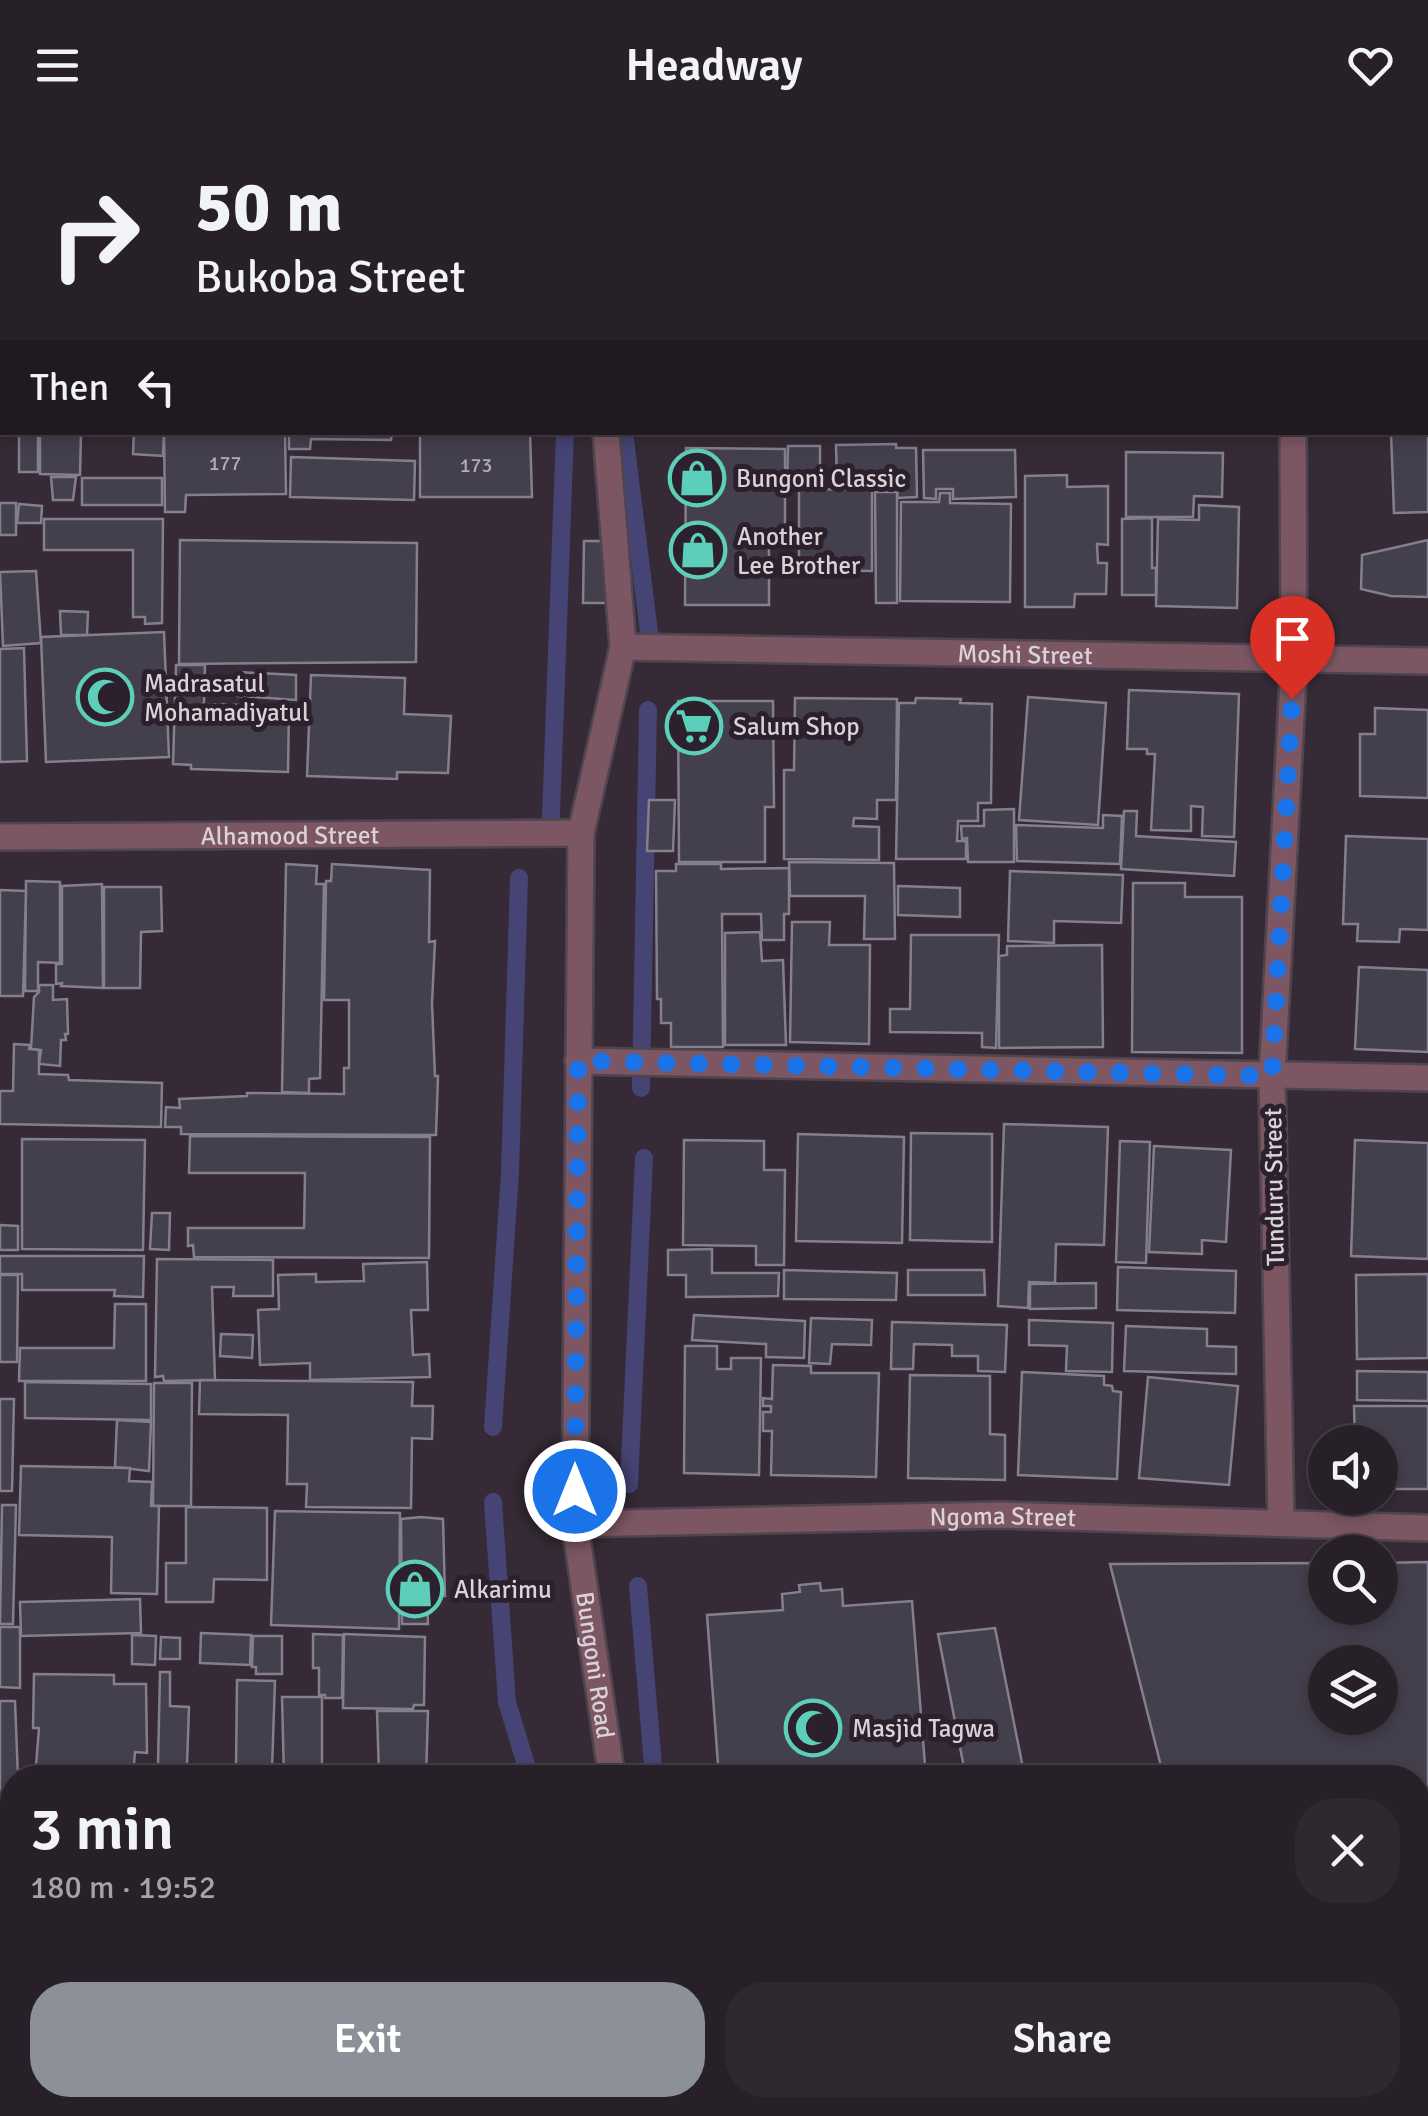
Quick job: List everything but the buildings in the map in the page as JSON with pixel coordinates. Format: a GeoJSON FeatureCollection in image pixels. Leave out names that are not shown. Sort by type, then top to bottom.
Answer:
{"type":"FeatureCollection","features":[{"type":"Feature","properties":{"kind":"street","name":"Bungoni Road"},"geometry":{"type":"LineString","coordinates":[[606,435],[623,646],[582,833],[574,1524],[610,1765]]}},
{"type":"Feature","properties":{"kind":"street","name":"Tunduru Street"},"geometry":{"type":"LineString","coordinates":[[1281,1522],[1272,1076],[1294,660],[1293,435]]}},
{"type":"Feature","properties":{"kind":"street","name":"Moshi Street"},"geometry":{"type":"LineString","coordinates":[[623,646],[1428,661]]}},
{"type":"Feature","properties":{"kind":"street","name":"Alhamood Street"},"geometry":{"type":"LineString","coordinates":[[0,838],[582,833]]}},
{"type":"Feature","properties":{"kind":"street"},"geometry":{"type":"LineString","coordinates":[[578,1061],[1428,1078]]}},
{"type":"Feature","properties":{"kind":"street","name":"Ngoma Street"},"geometry":{"type":"LineString","coordinates":[[574,1524],[1002,1514],[1428,1528]]}},
{"type":"Feature","properties":{"kind":"waterway"},"geometry":{"type":"LineString","coordinates":[[551,816],[565,435]]}},
{"type":"Feature","properties":{"kind":"waterway"},"geometry":{"type":"LineString","coordinates":[[624,435],[650,640]]}},
{"type":"Feature","properties":{"kind":"waterway"},"geometry":{"type":"LineString","coordinates":[[641,1088],[648,710]]}},
{"type":"Feature","properties":{"kind":"waterway"},"geometry":{"type":"LineString","coordinates":[[493,1427],[510,1173],[519,878]]}},
{"type":"Feature","properties":{"kind":"waterway"},"geometry":{"type":"LineString","coordinates":[[629,1484],[644,1158]]}},
{"type":"Feature","properties":{"kind":"waterway"},"geometry":{"type":"LineString","coordinates":[[493,1502],[507,1702],[526,1765]]}},
{"type":"Feature","properties":{"kind":"waterway"},"geometry":{"type":"LineString","coordinates":[[638,1586],[653,1765]]}},
{"type":"Feature","properties":{"kind":"place","name":"Bungoni Classic"},"geometry":{"type":"Point","coordinates":[697,478]}},
{"type":"Feature","properties":{"kind":"place","name":"Another Lee Brother"},"geometry":{"type":"Point","coordinates":[698,550]}},
{"type":"Feature","properties":{"kind":"place","name":"Madrasatul Mohamadiyatul"},"geometry":{"type":"Point","coordinates":[105,697]}},
{"type":"Feature","properties":{"kind":"place","name":"Salum Shop"},"geometry":{"type":"Point","coordinates":[694,726]}},
{"type":"Feature","properties":{"kind":"place","name":"Alkarimu"},"geometry":{"type":"Point","coordinates":[415,1589]}},
{"type":"Feature","properties":{"kind":"place","name":"Masjid Tagwa"},"geometry":{"type":"Point","coordinates":[813,1728]}},
{"type":"Feature","properties":{"kind":"route"},"geometry":{"type":"LineString","coordinates":[[575,1491],[578,1061],[1272,1076],[1292,698]]}}]}
